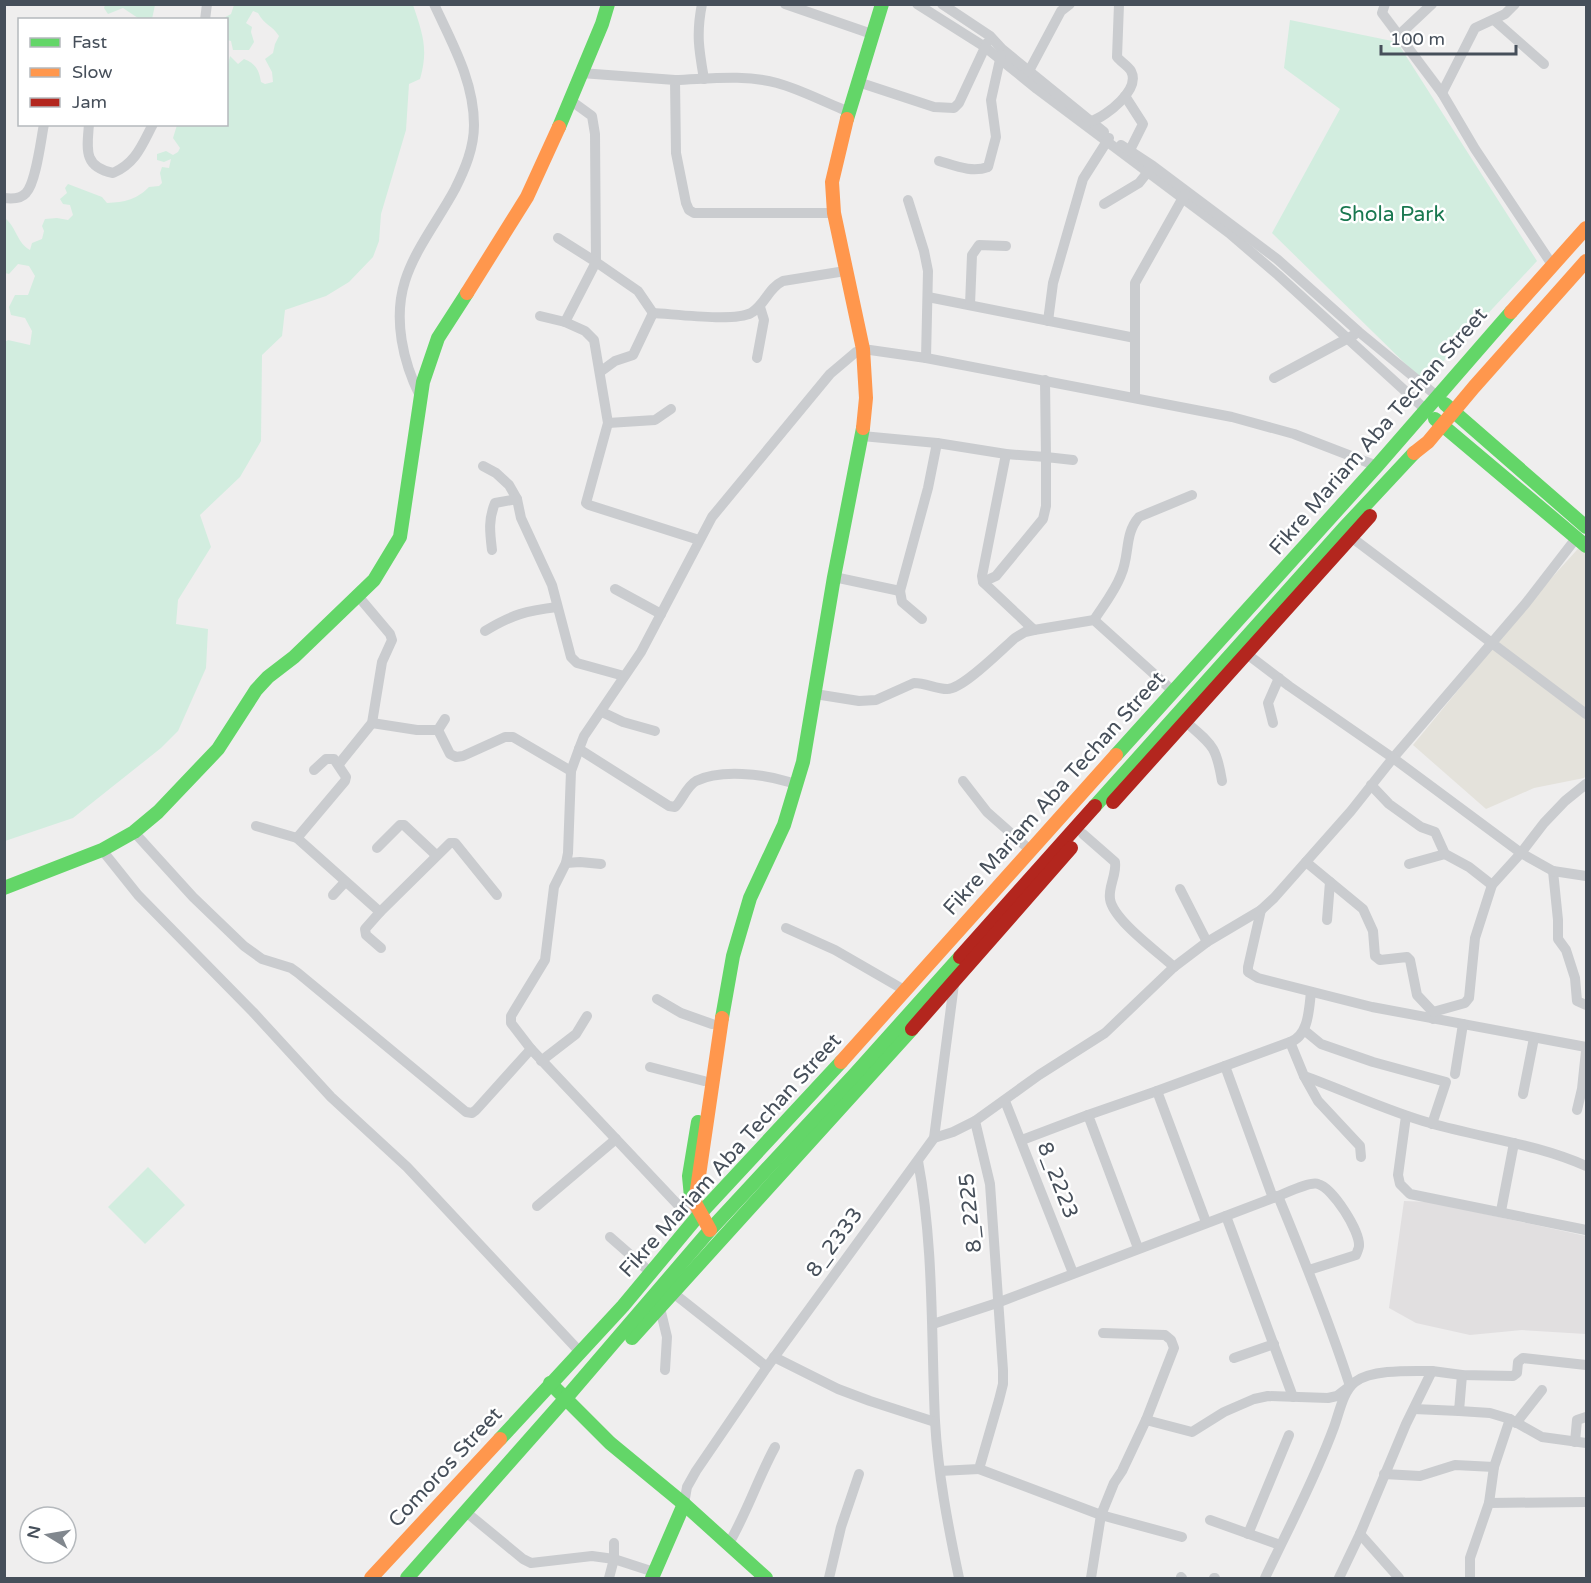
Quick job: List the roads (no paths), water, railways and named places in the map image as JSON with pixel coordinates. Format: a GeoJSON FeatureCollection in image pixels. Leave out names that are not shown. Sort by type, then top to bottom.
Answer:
{"type":"FeatureCollection","features":[{"type":"Feature","properties":{"kind":"main road"},"geometry":{"type":"LineString","coordinates":[[4,888],[102,850],[134,832],[158,812],[218,748],[256,690],[268,677],[294,657],[374,580],[400,537],[420,396],[438,338],[527,197],[552,146],[608,4]]}},
{"type":"Feature","properties":{"kind":"main road"},"geometry":{"type":"LineString","coordinates":[[693,1190],[740,895],[774,824],[789,782],[821,626],[852,456],[860,351],[839,272],[825,181],[842,108],[874,4]]}},
{"type":"Feature","properties":{"kind":"main road"},"geometry":{"type":"LineString","coordinates":[[710,1230],[698,1213],[689,1176],[712,1024],[736,924],[784,825],[803,762],[815,694],[821,626],[834,577],[862,436],[866,398],[860,351],[830,214],[834,168],[882,4]]}},
{"type":"Feature","properties":{"kind":"main road","name":"Fikre Mariam Aba Techan Street"},"geometry":{"type":"LineString","coordinates":[[550,1383],[650,1272],[698,1213],[906,991],[1030,850],[1228,633],[1587,228]]}},
{"type":"Feature","properties":{"kind":"main road","name":"Fikre Mariam Aba Techan Street"},"geometry":{"type":"LineString","coordinates":[[566,1398],[710,1230],[1243,648],[1409,457],[1428,442],[1587,261]]}},
{"type":"Feature","properties":{"kind":"main road"},"geometry":{"type":"LineString","coordinates":[[1485,375],[1503,368],[1587,276]]}},
{"type":"Feature","properties":{"kind":"main road"},"geometry":{"type":"LineString","coordinates":[[1437,396],[1584,532]]}},
{"type":"Feature","properties":{"kind":"main road"},"geometry":{"type":"LineString","coordinates":[[1426,410],[1442,425],[1584,532]]}},
{"type":"Feature","properties":{"kind":"main road"},"geometry":{"type":"LineString","coordinates":[[582,1377],[603,1367],[660,1308],[1083,834],[1186,722],[1243,648],[1352,537],[1416,464],[1428,442]]}},
{"type":"Feature","properties":{"kind":"main road"},"geometry":{"type":"LineString","coordinates":[[1228,633],[1243,648]]}},
{"type":"Feature","properties":{"kind":"main road"},"geometry":{"type":"LineString","coordinates":[[550,1383],[610,1443],[684,1504],[766,1578]]}},
{"type":"Feature","properties":{"kind":"main road","name":"Comoros Street"},"geometry":{"type":"LineString","coordinates":[[371,1578],[550,1383]]}},
{"type":"Feature","properties":{"kind":"main road","name":"Comoros Street"},"geometry":{"type":"LineString","coordinates":[[407,1578],[566,1398]]}},
{"type":"Feature","properties":{"kind":"main road"},"geometry":{"type":"LineString","coordinates":[[653,1575],[684,1504]]}},
{"type":"Feature","properties":{"kind":"street"},"geometry":{"type":"LineString","coordinates":[[420,396],[410,375],[401,331],[400,303],[405,280],[413,261],[468,164],[474,126],[472,102],[463,66],[434,4]]}},
{"type":"Feature","properties":{"kind":"street"},"geometry":{"type":"LineString","coordinates":[[702,4],[697,28],[704,79]]}},
{"type":"Feature","properties":{"kind":"street"},"geometry":{"type":"LineString","coordinates":[[785,4],[866,32]]}},
{"type":"Feature","properties":{"kind":"street"},"geometry":{"type":"LineString","coordinates":[[917,4],[985,47],[1029,71],[1092,121],[1107,139],[1130,150],[1150,169]]}},
{"type":"Feature","properties":{"kind":"street"},"geometry":{"type":"LineString","coordinates":[[942,4],[990,36],[1001,54],[1107,139],[1184,195],[1348,338],[1426,410]]}},
{"type":"Feature","properties":{"kind":"street"},"geometry":{"type":"LineString","coordinates":[[1029,71],[1061,11],[1070,4]]}},
{"type":"Feature","properties":{"kind":"street"},"geometry":{"type":"LineString","coordinates":[[1092,121],[1102,117],[1125,96],[1131,86],[1130,69],[1117,57],[1119,4]]}},
{"type":"Feature","properties":{"kind":"street"},"geometry":{"type":"LineString","coordinates":[[1385,4],[1383,13],[1442,93],[1475,149],[1553,266]]}},
{"type":"Feature","properties":{"kind":"street"},"geometry":{"type":"LineString","coordinates":[[1399,35],[1432,4]]}},
{"type":"Feature","properties":{"kind":"street"},"geometry":{"type":"LineString","coordinates":[[1442,93],[1475,28],[1505,14],[1515,4]]}},
{"type":"Feature","properties":{"kind":"street"},"geometry":{"type":"LineString","coordinates":[[1494,20],[1544,64]]}},
{"type":"Feature","properties":{"kind":"street"},"geometry":{"type":"LineString","coordinates":[[858,82],[934,107],[954,108],[959,103],[990,36]]}},
{"type":"Feature","properties":{"kind":"street"},"geometry":{"type":"LineString","coordinates":[[939,161],[964,169],[980,170],[988,167],[996,137],[991,100],[1001,54]]}},
{"type":"Feature","properties":{"kind":"street"},"geometry":{"type":"LineString","coordinates":[[581,73],[675,80],[740,78],[777,83],[842,108]]}},
{"type":"Feature","properties":{"kind":"street"},"geometry":{"type":"LineString","coordinates":[[675,80],[676,153],[689,210],[694,213],[830,214]]}},
{"type":"Feature","properties":{"kind":"street"},"geometry":{"type":"LineString","coordinates":[[1125,96],[1143,124],[1130,150]]}},
{"type":"Feature","properties":{"kind":"street"},"geometry":{"type":"LineString","coordinates":[[565,322],[596,262],[595,134],[592,116],[570,100]]}},
{"type":"Feature","properties":{"kind":"street"},"geometry":{"type":"LineString","coordinates":[[4,198],[14,199],[26,193],[33,177],[44,126]]}},
{"type":"Feature","properties":{"kind":"street"},"geometry":{"type":"LineString","coordinates":[[89,126],[87,148],[89,158],[96,166],[113,172],[125,168],[137,156],[152,126]]}},
{"type":"Feature","properties":{"kind":"street"},"geometry":{"type":"LineString","coordinates":[[1048,321],[1053,283],[1083,179],[1107,139]]}},
{"type":"Feature","properties":{"kind":"street"},"geometry":{"type":"LineString","coordinates":[[1104,204],[1139,183],[1150,169]]}},
{"type":"Feature","properties":{"kind":"street"},"geometry":{"type":"LineString","coordinates":[[1184,195],[1277,259],[1359,332],[1437,396]]}},
{"type":"Feature","properties":{"kind":"street"},"geometry":{"type":"LineString","coordinates":[[1135,397],[1135,283],[1184,195]]}},
{"type":"Feature","properties":{"kind":"street"},"geometry":{"type":"LineString","coordinates":[[908,200],[928,271],[926,358]]}},
{"type":"Feature","properties":{"kind":"street"},"geometry":{"type":"LineString","coordinates":[[558,238],[638,291],[653,313]]}},
{"type":"Feature","properties":{"kind":"street"},"geometry":{"type":"LineString","coordinates":[[970,305],[972,255],[975,248],[979,245],[1006,246]]}},
{"type":"Feature","properties":{"kind":"street"},"geometry":{"type":"LineString","coordinates":[[653,313],[740,316],[760,307],[775,285],[783,281],[839,272]]}},
{"type":"Feature","properties":{"kind":"street"},"geometry":{"type":"LineString","coordinates":[[928,297],[1135,338]]}},
{"type":"Feature","properties":{"kind":"street"},"geometry":{"type":"LineString","coordinates":[[757,358],[764,320],[760,307]]}},
{"type":"Feature","properties":{"kind":"street"},"geometry":{"type":"LineString","coordinates":[[600,372],[615,361],[633,355],[653,313]]}},
{"type":"Feature","properties":{"kind":"street"},"geometry":{"type":"LineString","coordinates":[[540,316],[565,322],[590,334],[594,340],[608,423],[586,502],[589,505],[699,540]]}},
{"type":"Feature","properties":{"kind":"street"},"geometry":{"type":"LineString","coordinates":[[1274,378],[1359,332]]}},
{"type":"Feature","properties":{"kind":"street"},"geometry":{"type":"LineString","coordinates":[[698,1213],[680,1207],[531,1049],[511,1023],[511,1016],[545,960],[554,887],[566,863],[569,844],[571,771],[584,736],[641,652],[712,517],[830,374],[860,351],[926,358],[1232,417],[1294,434],[1377,466]]}},
{"type":"Feature","properties":{"kind":"street"},"geometry":{"type":"LineString","coordinates":[[983,582],[996,576],[1043,519],[1046,506],[1045,380]]}},
{"type":"Feature","properties":{"kind":"street"},"geometry":{"type":"LineString","coordinates":[[608,423],[655,420],[671,409]]}},
{"type":"Feature","properties":{"kind":"street"},"geometry":{"type":"LineString","coordinates":[[862,436],[1073,460]]}},
{"type":"Feature","properties":{"kind":"street"},"geometry":{"type":"LineString","coordinates":[[922,619],[902,602],[900,591],[928,488],[937,443]]}},
{"type":"Feature","properties":{"kind":"street"},"geometry":{"type":"LineString","coordinates":[[1006,454],[982,576],[983,582],[1034,630]]}},
{"type":"Feature","properties":{"kind":"street"},"geometry":{"type":"LineString","coordinates":[[483,466],[496,473],[509,485],[517,499],[521,518],[552,585],[571,657],[577,663],[624,676]]}},
{"type":"Feature","properties":{"kind":"street"},"geometry":{"type":"LineString","coordinates":[[815,694],[859,701],[876,700],[914,683],[946,689],[959,687],[1025,632],[1094,620],[1122,574],[1129,531],[1133,524],[1139,517],[1192,495]]}},
{"type":"Feature","properties":{"kind":"street"},"geometry":{"type":"LineString","coordinates":[[492,550],[489,529],[490,515],[495,503],[517,499]]}},
{"type":"Feature","properties":{"kind":"street"},"geometry":{"type":"LineString","coordinates":[[934,1138],[975,1121],[1039,1075],[1105,1033],[1174,967],[1207,942],[1261,910],[1274,898],[1351,812],[1393,758],[1584,532]]}},
{"type":"Feature","properties":{"kind":"street"},"geometry":{"type":"LineString","coordinates":[[1352,537],[1587,714]]}},
{"type":"Feature","properties":{"kind":"street"},"geometry":{"type":"LineString","coordinates":[[834,577],[900,591]]}},
{"type":"Feature","properties":{"kind":"street"},"geometry":{"type":"LineString","coordinates":[[615,589],[661,614]]}},
{"type":"Feature","properties":{"kind":"street"},"geometry":{"type":"LineString","coordinates":[[339,764],[372,723],[382,662],[392,637],[358,596]]}},
{"type":"Feature","properties":{"kind":"street"},"geometry":{"type":"LineString","coordinates":[[485,631],[521,612],[557,607]]}},
{"type":"Feature","properties":{"kind":"street"},"geometry":{"type":"LineString","coordinates":[[1094,620],[1174,692]]}},
{"type":"Feature","properties":{"kind":"street"},"geometry":{"type":"LineString","coordinates":[[1243,648],[1279,678],[1393,758],[1521,853],[1553,871],[1587,876]]}},
{"type":"Feature","properties":{"kind":"street"},"geometry":{"type":"LineString","coordinates":[[1273,723],[1268,703],[1279,678]]}},
{"type":"Feature","properties":{"kind":"street"},"geometry":{"type":"LineString","coordinates":[[602,712],[623,722],[655,731]]}},
{"type":"Feature","properties":{"kind":"street"},"geometry":{"type":"LineString","coordinates":[[438,730],[445,719]]}},
{"type":"Feature","properties":{"kind":"street"},"geometry":{"type":"LineString","coordinates":[[1186,722],[1214,747],[1219,760],[1222,781]]}},
{"type":"Feature","properties":{"kind":"street"},"geometry":{"type":"LineString","coordinates":[[372,723],[417,730],[438,730]]}},
{"type":"Feature","properties":{"kind":"street"},"geometry":{"type":"LineString","coordinates":[[438,730],[450,754],[456,757],[505,737],[513,737],[571,771]]}},
{"type":"Feature","properties":{"kind":"street"},"geometry":{"type":"LineString","coordinates":[[579,749],[669,806],[675,807],[696,781],[713,776],[771,776],[789,782]]}},
{"type":"Feature","properties":{"kind":"street"},"geometry":{"type":"LineString","coordinates":[[297,838],[343,785],[346,777],[339,764],[330,758],[314,770]]}},
{"type":"Feature","properties":{"kind":"street"},"geometry":{"type":"LineString","coordinates":[[963,782],[987,812],[1030,850]]}},
{"type":"Feature","properties":{"kind":"street"},"geometry":{"type":"LineString","coordinates":[[1433,1016],[1465,1003],[1469,998],[1475,938],[1492,885],[1564,801],[1587,784]]}},
{"type":"Feature","properties":{"kind":"street"},"geometry":{"type":"LineString","coordinates":[[1371,785],[1389,804],[1421,827],[1435,832],[1445,854],[1469,867],[1492,885]]}},
{"type":"Feature","properties":{"kind":"street"},"geometry":{"type":"LineString","coordinates":[[377,848],[400,825],[404,825],[436,855]]}},
{"type":"Feature","properties":{"kind":"street"},"geometry":{"type":"LineString","coordinates":[[256,826],[297,838],[380,912]]}},
{"type":"Feature","properties":{"kind":"street"},"geometry":{"type":"LineString","coordinates":[[134,832],[193,897],[244,946],[262,959],[291,968],[298,973],[466,1112],[472,1113],[476,1110],[531,1049]]}},
{"type":"Feature","properties":{"kind":"street"},"geometry":{"type":"LineString","coordinates":[[1083,834],[1115,862],[1110,894],[1112,905],[1132,931],[1174,967]]}},
{"type":"Feature","properties":{"kind":"street"},"geometry":{"type":"LineString","coordinates":[[381,948],[364,933],[380,912],[450,843],[455,843],[497,895]]}},
{"type":"Feature","properties":{"kind":"street"},"geometry":{"type":"LineString","coordinates":[[102,850],[138,895],[253,1012],[331,1096],[407,1167],[580,1352]]}},
{"type":"Feature","properties":{"kind":"street"},"geometry":{"type":"LineString","coordinates":[[1409,864],[1445,854]]}},
{"type":"Feature","properties":{"kind":"street"},"geometry":{"type":"LineString","coordinates":[[1306,862],[1364,909],[1373,931],[1375,956],[1380,960],[1407,957],[1410,960],[1417,995],[1433,1016]]}},
{"type":"Feature","properties":{"kind":"street"},"geometry":{"type":"LineString","coordinates":[[566,863],[601,864]]}},
{"type":"Feature","properties":{"kind":"street"},"geometry":{"type":"LineString","coordinates":[[1553,871],[1558,939],[1566,950],[1575,978],[1577,1001],[1587,1005]]}},
{"type":"Feature","properties":{"kind":"street"},"geometry":{"type":"LineString","coordinates":[[333,895],[345,882]]}},
{"type":"Feature","properties":{"kind":"street"},"geometry":{"type":"LineString","coordinates":[[1327,920],[1330,882]]}},
{"type":"Feature","properties":{"kind":"street"},"geometry":{"type":"LineString","coordinates":[[1180,889],[1207,942]]}},
{"type":"Feature","properties":{"kind":"street"},"geometry":{"type":"LineString","coordinates":[[1261,910],[1253,938],[1248,972],[1258,978],[1372,1007],[1433,1016],[1587,1049],[1577,1110]]}},
{"type":"Feature","properties":{"kind":"street"},"geometry":{"type":"LineString","coordinates":[[786,928],[835,950],[906,991]]}},
{"type":"Feature","properties":{"kind":"street","name":"8_2333"},"geometry":{"type":"LineString","coordinates":[[684,1504],[687,1487],[696,1471],[767,1367],[934,1138],[954,981]]}},
{"type":"Feature","properties":{"kind":"street"},"geometry":{"type":"LineString","coordinates":[[1022,1140],[1299,1038],[1304,1030],[1311,992]]}},
{"type":"Feature","properties":{"kind":"street"},"geometry":{"type":"LineString","coordinates":[[657,999],[681,1013],[712,1024]]}},
{"type":"Feature","properties":{"kind":"street"},"geometry":{"type":"LineString","coordinates":[[541,1060],[576,1034],[583,1026],[587,1016]]}},
{"type":"Feature","properties":{"kind":"street"},"geometry":{"type":"LineString","coordinates":[[1455,1074],[1463,1024]]}},
{"type":"Feature","properties":{"kind":"street"},"geometry":{"type":"LineString","coordinates":[[1304,1030],[1322,1044],[1373,1062],[1446,1082],[1432,1124]]}},
{"type":"Feature","properties":{"kind":"street"},"geometry":{"type":"LineString","coordinates":[[1523,1094],[1534,1038]]}},
{"type":"Feature","properties":{"kind":"street"},"geometry":{"type":"LineString","coordinates":[[1290,1042],[1304,1076],[1318,1101],[1360,1146],[1361,1157]]}},
{"type":"Feature","properties":{"kind":"street"},"geometry":{"type":"LineString","coordinates":[[1225,1066],[1275,1197],[1309,1270],[1340,1350],[1350,1386],[1334,1429],[1264,1578]]}},
{"type":"Feature","properties":{"kind":"street"},"geometry":{"type":"LineString","coordinates":[[650,1068],[704,1081]]}},
{"type":"Feature","properties":{"kind":"street"},"geometry":{"type":"LineString","coordinates":[[1304,1076],[1406,1116],[1514,1143],[1587,1166]]}},
{"type":"Feature","properties":{"kind":"street"},"geometry":{"type":"LineString","coordinates":[[1157,1091],[1206,1222]]}},
{"type":"Feature","properties":{"kind":"street","name":"8_2223"},"geometry":{"type":"LineString","coordinates":[[1005,1101],[1073,1273]]}},
{"type":"Feature","properties":{"kind":"street"},"geometry":{"type":"LineString","coordinates":[[1088,1116],[1138,1248]]}},
{"type":"Feature","properties":{"kind":"street"},"geometry":{"type":"LineString","coordinates":[[1406,1116],[1398,1175],[1404,1190],[1410,1194],[1587,1230]]}},
{"type":"Feature","properties":{"kind":"street","name":"8_2225"},"geometry":{"type":"LineString","coordinates":[[975,1121],[990,1184],[1003,1384],[980,1469]]}},
{"type":"Feature","properties":{"kind":"street"},"geometry":{"type":"LineString","coordinates":[[537,1206],[616,1139]]}},
{"type":"Feature","properties":{"kind":"street"},"geometry":{"type":"LineString","coordinates":[[1501,1211],[1514,1143]]}},
{"type":"Feature","properties":{"kind":"street"},"geometry":{"type":"LineString","coordinates":[[918,1161],[925,1199],[933,1324],[935,1422],[947,1521],[959,1578]]}},
{"type":"Feature","properties":{"kind":"street"},"geometry":{"type":"LineString","coordinates":[[933,1324],[997,1303],[1206,1222],[1312,1184],[1319,1184],[1336,1198],[1358,1238],[1359,1247],[1356,1255],[1309,1270]]}},
{"type":"Feature","properties":{"kind":"street"},"geometry":{"type":"LineString","coordinates":[[1226,1216],[1293,1397]]}},
{"type":"Feature","properties":{"kind":"street"},"geometry":{"type":"LineString","coordinates":[[610,1237],[650,1272]]}},
{"type":"Feature","properties":{"kind":"street"},"geometry":{"type":"LineString","coordinates":[[672,1292],[767,1367]]}},
{"type":"Feature","properties":{"kind":"street"},"geometry":{"type":"LineString","coordinates":[[660,1308],[667,1337],[665,1370]]}},
{"type":"Feature","properties":{"kind":"street"},"geometry":{"type":"LineString","coordinates":[[1091,1578],[1101,1515],[1114,1483],[1146,1420],[1174,1348],[1171,1340],[1165,1335],[1103,1333]]}},
{"type":"Feature","properties":{"kind":"street"},"geometry":{"type":"LineString","coordinates":[[1234,1358],[1253,1349],[1274,1344]]}},
{"type":"Feature","properties":{"kind":"street"},"geometry":{"type":"LineString","coordinates":[[774,1357],[859,1397],[935,1422]]}},
{"type":"Feature","properties":{"kind":"street"},"geometry":{"type":"LineString","coordinates":[[1146,1420],[1192,1432],[1240,1404],[1268,1396],[1328,1398],[1337,1396],[1357,1380],[1395,1371],[1513,1376],[1517,1373],[1518,1362],[1523,1358],[1587,1365]]}},
{"type":"Feature","properties":{"kind":"street"},"geometry":{"type":"LineString","coordinates":[[1339,1578],[1432,1371]]}},
{"type":"Feature","properties":{"kind":"street"},"geometry":{"type":"LineString","coordinates":[[1459,1411],[1462,1375]]}},
{"type":"Feature","properties":{"kind":"street"},"geometry":{"type":"LineString","coordinates":[[1470,1578],[1470,1558],[1489,1503],[1494,1467],[1513,1421],[1542,1390]]}},
{"type":"Feature","properties":{"kind":"street"},"geometry":{"type":"LineString","coordinates":[[1414,1409],[1480,1411],[1513,1421],[1542,1437],[1587,1443]]}},
{"type":"Feature","properties":{"kind":"street"},"geometry":{"type":"LineString","coordinates":[[1575,1442],[1577,1420],[1587,1417]]}},
{"type":"Feature","properties":{"kind":"street"},"geometry":{"type":"LineString","coordinates":[[1248,1534],[1289,1435]]}},
{"type":"Feature","properties":{"kind":"street"},"geometry":{"type":"LineString","coordinates":[[728,1545],[775,1447]]}},
{"type":"Feature","properties":{"kind":"street"},"geometry":{"type":"LineString","coordinates":[[1384,1474],[1420,1476],[1455,1465],[1494,1467]]}},
{"type":"Feature","properties":{"kind":"street"},"geometry":{"type":"LineString","coordinates":[[940,1471],[980,1469],[1101,1515],[1182,1537]]}},
{"type":"Feature","properties":{"kind":"street"},"geometry":{"type":"LineString","coordinates":[[829,1578],[841,1527],[859,1474]]}},
{"type":"Feature","properties":{"kind":"street"},"geometry":{"type":"LineString","coordinates":[[1489,1503],[1587,1502]]}},
{"type":"Feature","properties":{"kind":"street"},"geometry":{"type":"LineString","coordinates":[[466,1512],[531,1563],[592,1556],[614,1559],[653,1575]]}},
{"type":"Feature","properties":{"kind":"street"},"geometry":{"type":"LineString","coordinates":[[1210,1520],[1280,1545]]}},
{"type":"Feature","properties":{"kind":"street"},"geometry":{"type":"LineString","coordinates":[[1360,1534],[1399,1578]]}},
{"type":"Feature","properties":{"kind":"street"},"geometry":{"type":"LineString","coordinates":[[609,1578],[614,1559],[614,1543]]}},
{"type":"Feature","properties":{"kind":"park label","name":"Shola Park"},"geometry":{"type":"Point","coordinates":[1392,214]}}]}
